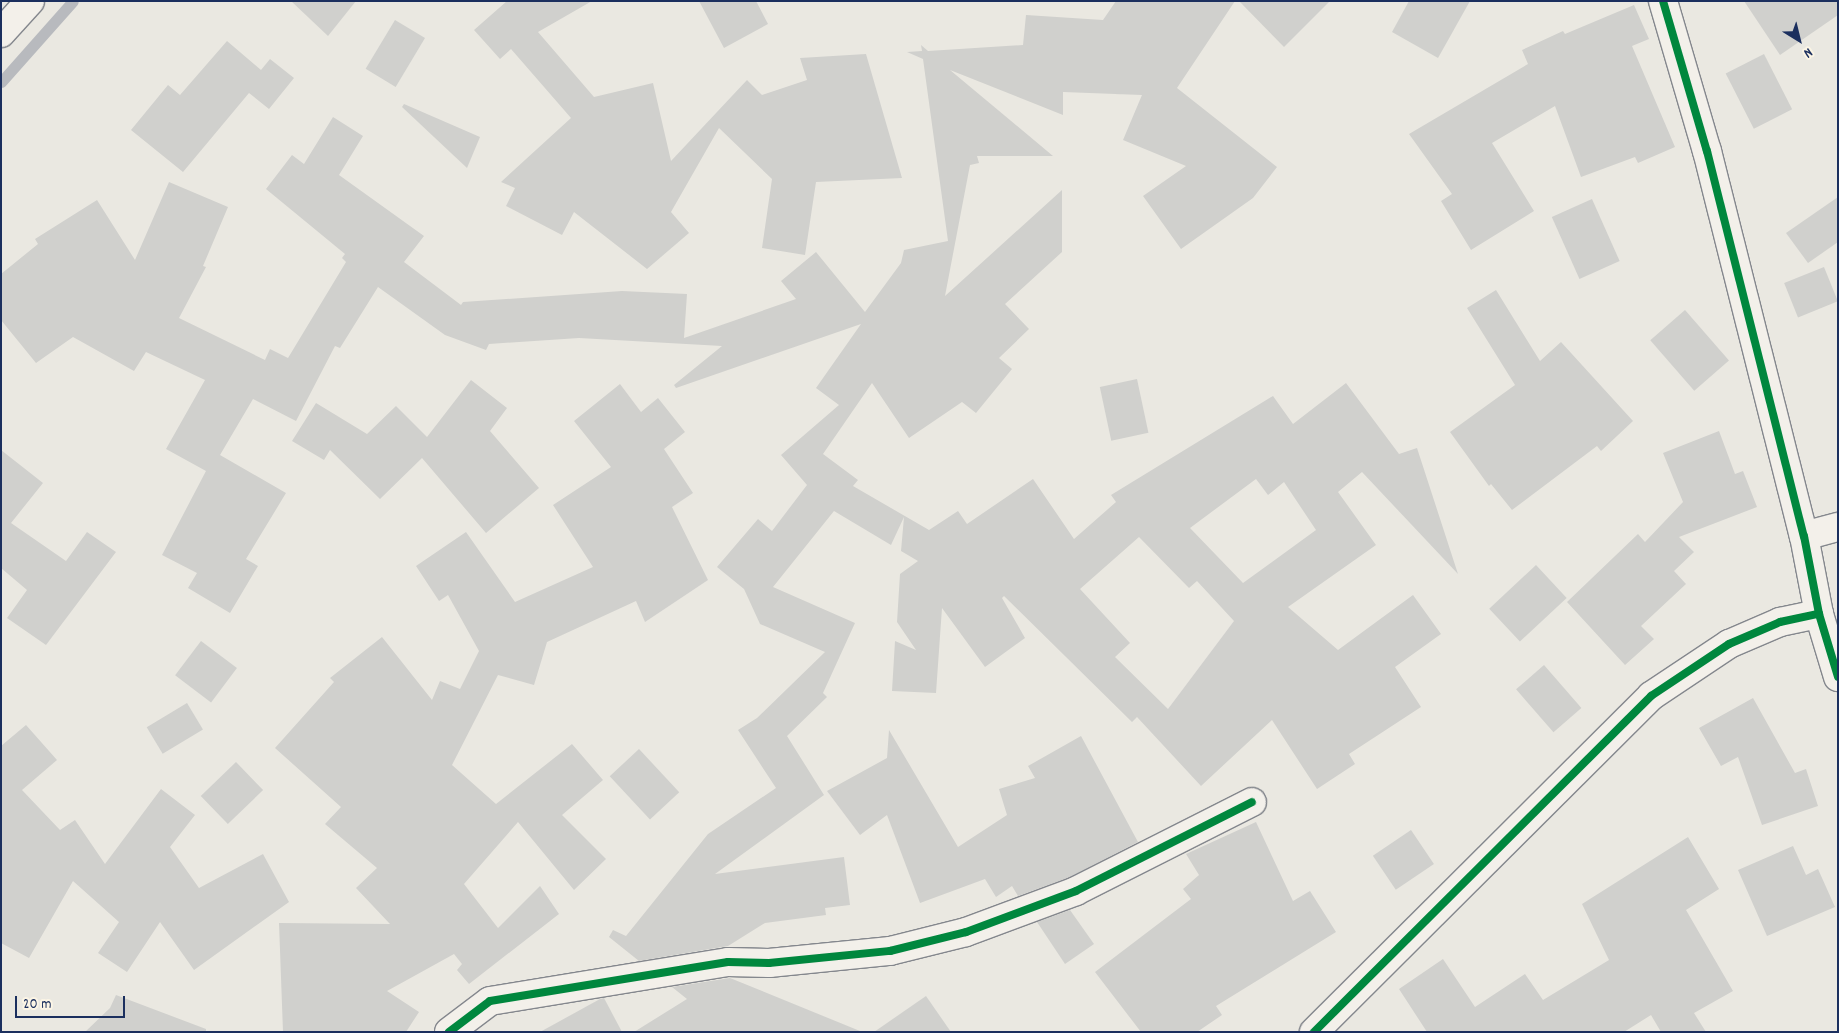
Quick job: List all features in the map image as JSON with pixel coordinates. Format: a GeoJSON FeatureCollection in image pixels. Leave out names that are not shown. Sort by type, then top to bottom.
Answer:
{"type":"FeatureCollection","features":[{"type":"Feature","properties":{"kind":"street"},"geometry":{"type":"LineString","coordinates":[[1,33],[30,1]]}},
{"type":"Feature","properties":{"kind":"street"},"geometry":{"type":"LineString","coordinates":[[1663,1],[1707,152],[1804,536],[1819,614],[1838,677]]}},
{"type":"Feature","properties":{"kind":"street"},"geometry":{"type":"LineString","coordinates":[[1804,536],[1838,527]]}},
{"type":"Feature","properties":{"kind":"street"},"geometry":{"type":"LineString","coordinates":[[1314,1032],[1651,696],[1729,644],[1780,622],[1819,614]]}},
{"type":"Feature","properties":{"kind":"street"},"geometry":{"type":"LineString","coordinates":[[449,1032],[490,1001],[718,963],[768,963],[890,951],[966,932],[1076,891],[1252,802]]}},
{"type":"Feature","properties":{"kind":"building"},"geometry":{"type":"Polygon","coordinates":[[[291,1],[356,1],[328,36],[291,1]]]}},
{"type":"Feature","properties":{"kind":"building"},"geometry":{"type":"Polygon","coordinates":[[[507,1],[592,1],[538,32],[594,97],[653,83],[671,161],[747,80],[762,95],[807,80],[800,58],[866,54],[902,178],[816,182],[805,255],[762,248],[772,179],[719,128],[671,212],[689,233],[647,269],[574,212],[562,235],[506,206],[515,188],[501,182],[571,118],[511,49],[500,59],[474,30],[507,1]]]}},
{"type":"Feature","properties":{"kind":"building"},"geometry":{"type":"Polygon","coordinates":[[[699,1],[756,1],[768,24],[724,48],[699,1]]]}},
{"type":"Feature","properties":{"kind":"building"},"geometry":{"type":"Polygon","coordinates":[[[1116,1],[1235,1],[1177,88],[1277,167],[1253,198],[1181,249],[1143,196],[1186,166],[1123,140],[1142,95],[1063,92],[1063,115],[950,70],[1053,156],[977,156],[979,163],[970,165],[945,296],[1062,190],[1062,252],[1005,304],[1029,329],[999,358],[1012,369],[976,413],[962,402],[909,438],[872,383],[823,454],[858,480],[853,486],[929,530],[958,511],[967,524],[1033,479],[1074,539],[1116,502],[1111,495],[1273,396],[1293,424],[1346,383],[1399,454],[1417,448],[1458,574],[1362,472],[1338,492],[1376,545],[1288,607],[1338,650],[1413,595],[1441,634],[1395,667],[1421,707],[1349,754],[1355,764],[1317,789],[1272,720],[1201,786],[1137,717],[1132,722],[1004,596],[1002,598],[1025,638],[985,667],[942,608],[936,693],[892,691],[895,641],[916,650],[897,622],[900,574],[918,561],[901,551],[904,517],[891,545],[834,511],[773,587],[855,623],[823,693],[827,697],[787,736],[824,795],[715,874],[844,857],[850,905],[825,908],[826,915],[765,923],[728,946],[639,961],[609,937],[613,930],[626,936],[708,834],[776,788],[738,730],[757,718],[825,652],[760,624],[744,589],[717,567],[758,519],[772,531],[807,485],[781,455],[839,405],[816,388],[861,324],[676,388],[674,385],[722,346],[579,338],[489,344],[486,350],[445,335],[378,287],[340,348],[335,346],[296,421],[253,399],[220,455],[286,493],[246,559],[258,566],[230,613],[188,588],[197,573],[162,555],[206,471],[166,449],[205,380],[146,352],[134,371],[73,337],[36,363],[1,320],[1,274],[38,244],[35,239],[97,200],[135,260],[169,182],[228,207],[203,266],[206,267],[179,318],[265,360],[270,349],[288,358],[346,262],[342,258],[345,254],[266,189],[292,155],[304,164],[333,117],[363,136],[339,175],[424,236],[404,262],[461,305],[463,302],[622,291],[687,294],[684,338],[796,299],[781,281],[816,252],[865,312],[901,263],[904,250],[948,241],[923,59],[907,52],[922,51],[921,45],[928,51],[1023,45],[1026,15],[1103,20],[1116,1]],[[1256,479],[1190,528],[1243,583],[1316,530],[1284,482],[1268,495],[1256,479]],[[1139,537],[1080,589],[1130,643],[1115,657],[1168,709],[1234,621],[1197,581],[1189,588],[1139,537]]]}},
{"type":"Feature","properties":{"kind":"building"},"geometry":{"type":"Polygon","coordinates":[[[1239,1],[1330,1],[1284,47],[1239,1]]]}},
{"type":"Feature","properties":{"kind":"building"},"geometry":{"type":"Polygon","coordinates":[[[1409,1],[1470,1],[1438,58],[1392,32],[1409,1]]]}},
{"type":"Feature","properties":{"kind":"building"},"geometry":{"type":"Polygon","coordinates":[[[1744,1],[1838,1],[1838,15],[1780,55],[1744,1]]]}},
{"type":"Feature","properties":{"kind":"building"},"geometry":{"type":"Polygon","coordinates":[[[1634,5],[1649,39],[1632,46],[1675,147],[1638,163],[1635,157],[1581,177],[1555,106],[1492,143],[1534,211],[1471,250],[1441,201],[1452,194],[1409,134],[1528,64],[1522,50],[1563,31],[1565,34],[1634,5]]]}},
{"type":"Feature","properties":{"kind":"building"},"geometry":{"type":"Polygon","coordinates":[[[395,20],[425,38],[396,87],[366,69],[395,20]]]}},
{"type":"Feature","properties":{"kind":"building"},"geometry":{"type":"Polygon","coordinates":[[[227,41],[261,70],[270,59],[294,78],[269,109],[249,93],[183,172],[131,130],[168,85],[180,95],[227,41]]]}},
{"type":"Feature","properties":{"kind":"building"},"geometry":{"type":"Polygon","coordinates":[[[1764,54],[1792,109],[1754,129],[1726,74],[1764,54]]]}},
{"type":"Feature","properties":{"kind":"building"},"geometry":{"type":"Polygon","coordinates":[[[404,104],[480,137],[467,168],[402,107],[404,104]]]}},
{"type":"Feature","properties":{"kind":"building"},"geometry":{"type":"Polygon","coordinates":[[[1838,197],[1838,242],[1808,263],[1786,233],[1838,197]]]}},
{"type":"Feature","properties":{"kind":"building"},"geometry":{"type":"Polygon","coordinates":[[[1592,199],[1620,261],[1579,279],[1552,217],[1592,199]]]}},
{"type":"Feature","properties":{"kind":"building"},"geometry":{"type":"Polygon","coordinates":[[[1824,267],[1838,301],[1798,317],[1784,283],[1824,267]]]}},
{"type":"Feature","properties":{"kind":"building"},"geometry":{"type":"Polygon","coordinates":[[[1496,290],[1540,361],[1561,342],[1633,421],[1601,451],[1597,446],[1512,510],[1491,484],[1489,486],[1450,432],[1515,385],[1467,308],[1496,290]]]}},
{"type":"Feature","properties":{"kind":"building"},"geometry":{"type":"Polygon","coordinates":[[[1685,310],[1729,361],[1694,391],[1650,340],[1685,310]]]}},
{"type":"Feature","properties":{"kind":"building"},"geometry":{"type":"Polygon","coordinates":[[[1137,379],[1148,433],[1111,441],[1100,387],[1137,379]]]}},
{"type":"Feature","properties":{"kind":"building"},"geometry":{"type":"Polygon","coordinates":[[[471,380],[507,408],[490,431],[539,488],[486,533],[422,458],[380,499],[330,450],[324,460],[292,441],[316,403],[367,434],[396,406],[427,437],[471,380]]]}},
{"type":"Feature","properties":{"kind":"building"},"geometry":{"type":"Polygon","coordinates":[[[620,384],[641,412],[658,398],[685,432],[664,449],[693,493],[672,507],[708,580],[645,622],[636,601],[547,642],[534,685],[498,675],[452,765],[496,804],[572,744],[603,780],[562,815],[606,859],[574,890],[518,822],[464,884],[498,928],[540,886],[559,914],[469,984],[457,970],[462,964],[454,954],[387,991],[419,1012],[406,1032],[283,1032],[279,923],[390,924],[356,888],[377,868],[325,824],[341,807],[275,748],[334,682],[330,678],[382,637],[432,700],[440,681],[460,689],[479,651],[448,595],[439,601],[416,566],[466,532],[515,602],[593,567],[553,505],[611,467],[574,421],[620,384]]]}},
{"type":"Feature","properties":{"kind":"building"},"geometry":{"type":"Polygon","coordinates":[[[1719,431],[1735,474],[1743,471],[1757,507],[1679,537],[1694,552],[1674,571],[1686,584],[1641,626],[1654,639],[1625,665],[1567,602],[1638,534],[1645,542],[1683,502],[1663,453],[1719,431]]]}},
{"type":"Feature","properties":{"kind":"building"},"geometry":{"type":"Polygon","coordinates":[[[1,450],[43,483],[11,523],[66,561],[87,532],[116,552],[46,645],[7,618],[27,590],[1,568],[1,450]]]}},
{"type":"Feature","properties":{"kind":"building"},"geometry":{"type":"Polygon","coordinates":[[[1536,565],[1567,598],[1520,642],[1489,609],[1536,565]]]}},
{"type":"Feature","properties":{"kind":"building"},"geometry":{"type":"Polygon","coordinates":[[[201,641],[237,668],[211,702],[175,675],[201,641]]]}},
{"type":"Feature","properties":{"kind":"building"},"geometry":{"type":"Polygon","coordinates":[[[1544,665],[1581,708],[1553,732],[1516,689],[1544,665]]]}},
{"type":"Feature","properties":{"kind":"building"},"geometry":{"type":"Polygon","coordinates":[[[1753,698],[1795,773],[1806,769],[1818,806],[1762,825],[1738,757],[1721,766],[1699,728],[1753,698]]]}},
{"type":"Feature","properties":{"kind":"building"},"geometry":{"type":"Polygon","coordinates":[[[187,703],[203,730],[163,754],[147,727],[187,703]]]}},
{"type":"Feature","properties":{"kind":"building"},"geometry":{"type":"Polygon","coordinates":[[[26,725],[57,760],[22,790],[60,830],[75,820],[105,864],[161,789],[195,815],[170,847],[199,888],[263,854],[289,902],[194,970],[160,922],[127,972],[98,953],[119,922],[73,881],[29,958],[1,943],[1,746],[26,725]]]}},
{"type":"Feature","properties":{"kind":"building"},"geometry":{"type":"Polygon","coordinates":[[[889,730],[958,847],[1007,815],[999,789],[1035,778],[1028,766],[1081,736],[1138,842],[1070,877],[1018,896],[1012,886],[996,897],[985,879],[920,903],[887,815],[860,835],[827,791],[887,758],[889,730]]]}},
{"type":"Feature","properties":{"kind":"building"},"geometry":{"type":"Polygon","coordinates":[[[639,749],[679,792],[650,819],[610,776],[639,749]]]}},
{"type":"Feature","properties":{"kind":"building"},"geometry":{"type":"Polygon","coordinates":[[[236,762],[263,790],[228,824],[201,796],[236,762]]]}},
{"type":"Feature","properties":{"kind":"building"},"geometry":{"type":"Polygon","coordinates":[[[1256,822],[1293,901],[1310,891],[1336,932],[1216,1006],[1222,1015],[1197,1032],[1141,1032],[1095,972],[1191,899],[1183,889],[1199,875],[1186,854],[1256,822]]]}},
{"type":"Feature","properties":{"kind":"building"},"geometry":{"type":"Polygon","coordinates":[[[1411,830],[1434,864],[1396,890],[1373,856],[1411,830]]]}},
{"type":"Feature","properties":{"kind":"building"},"geometry":{"type":"Polygon","coordinates":[[[1688,837],[1719,889],[1686,910],[1733,991],[1694,1013],[1706,1032],[1661,1032],[1651,1015],[1624,1032],[1427,1032],[1399,989],[1443,959],[1475,1007],[1525,974],[1543,1000],[1609,960],[1582,904],[1688,837]]]}},
{"type":"Feature","properties":{"kind":"building"},"geometry":{"type":"Polygon","coordinates":[[[1793,846],[1806,875],[1818,869],[1835,907],[1767,936],[1738,870],[1793,846]]]}},
{"type":"Feature","properties":{"kind":"building"},"geometry":{"type":"Polygon","coordinates":[[[1070,910],[1094,944],[1065,964],[1037,922],[1070,910]]]}},
{"type":"Feature","properties":{"kind":"building"},"geometry":{"type":"Polygon","coordinates":[[[730,978],[860,1032],[634,1032],[687,999],[672,987],[730,978]]]}},
{"type":"Feature","properties":{"kind":"building"},"geometry":{"type":"Polygon","coordinates":[[[116,995],[206,1029],[206,1032],[85,1032],[110,1008],[116,995]]]}},
{"type":"Feature","properties":{"kind":"building"},"geometry":{"type":"Polygon","coordinates":[[[926,996],[951,1032],[874,1032],[926,996]]]}},
{"type":"Feature","properties":{"kind":"building"},"geometry":{"type":"Polygon","coordinates":[[[604,998],[622,1032],[540,1032],[600,999],[604,998]]]}},
{"type":"Feature","properties":{"kind":"waterway"},"geometry":{"type":"LineString","coordinates":[[1,82],[73,1]]}},
{"type":"Feature","properties":{"kind":"cycle path"},"geometry":{"type":"LineString","coordinates":[[1663,1],[1707,151],[1804,536],[1819,614],[1838,677]]}},
{"type":"Feature","properties":{"kind":"cycle path"},"geometry":{"type":"LineString","coordinates":[[1314,1032],[1651,696],[1729,644],[1780,622],[1819,614]]}},
{"type":"Feature","properties":{"kind":"cycle path"},"geometry":{"type":"LineString","coordinates":[[449,1032],[490,1001],[728,962],[769,963],[890,951],[966,932],[1076,891],[1252,802]]}}]}
